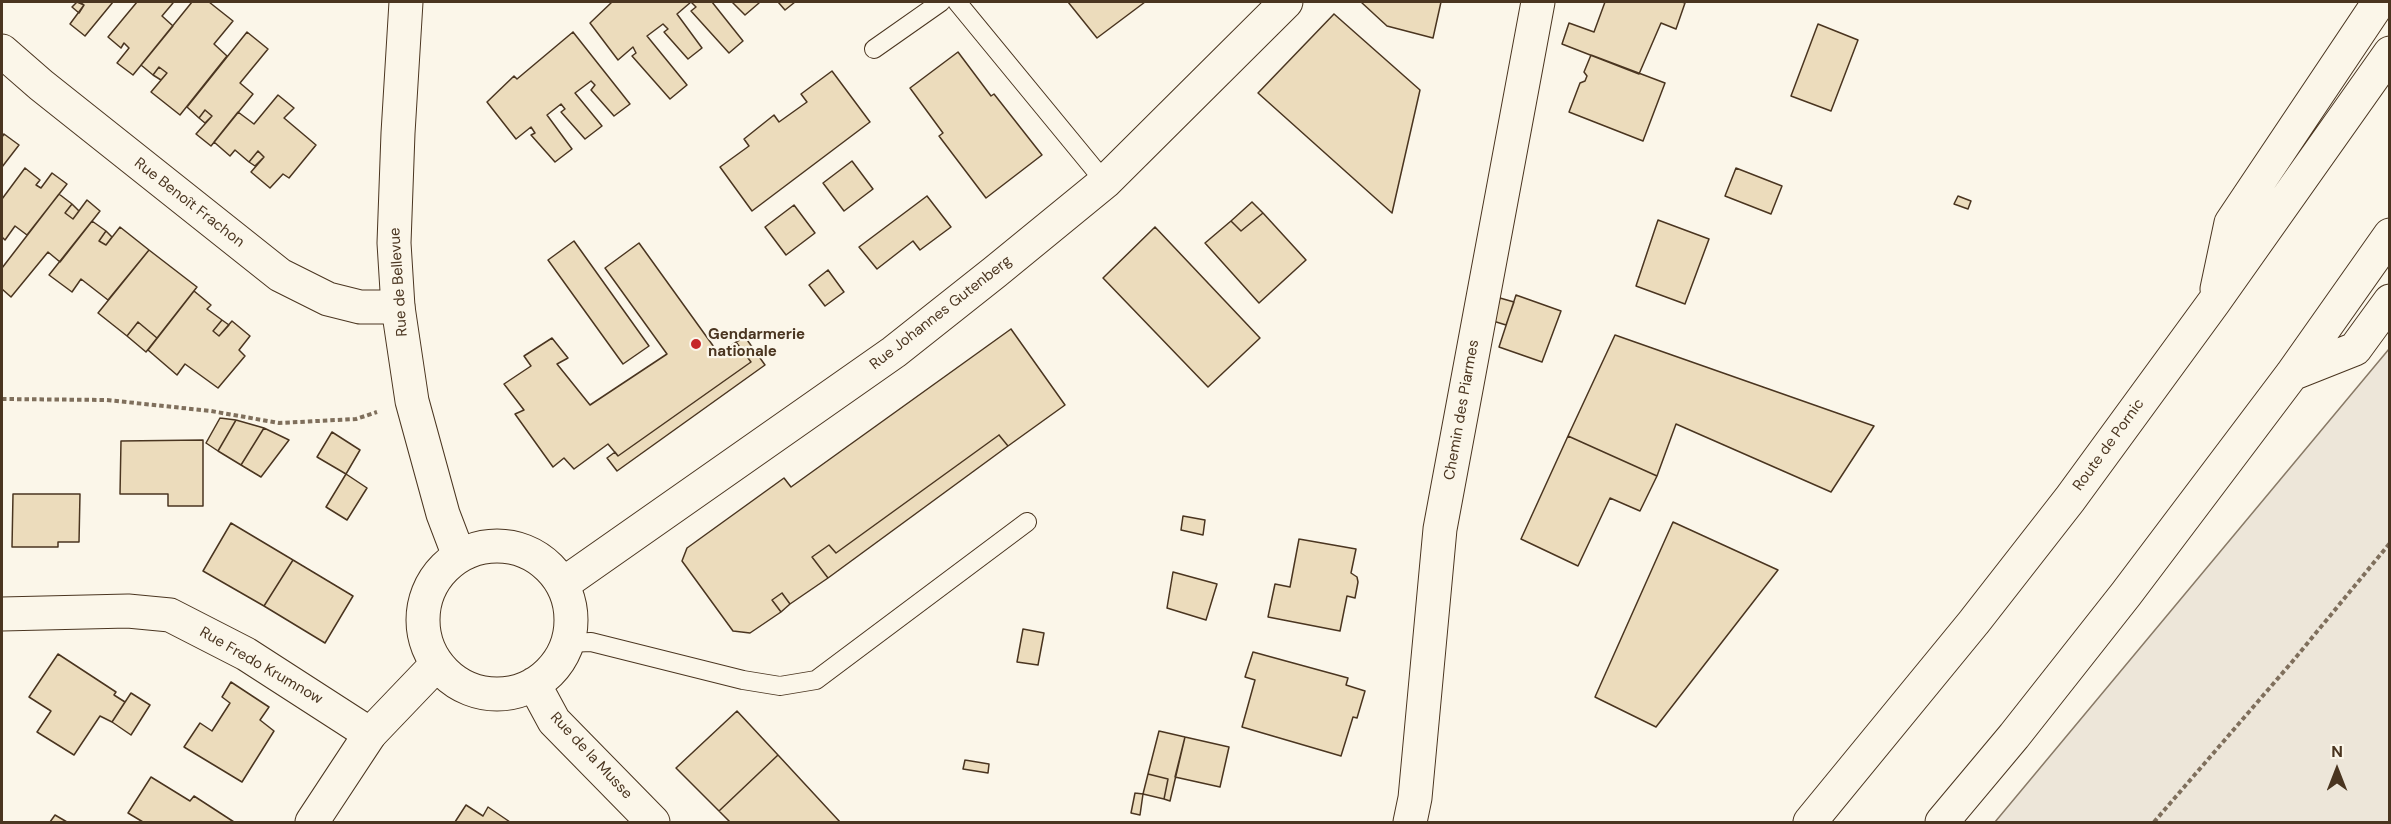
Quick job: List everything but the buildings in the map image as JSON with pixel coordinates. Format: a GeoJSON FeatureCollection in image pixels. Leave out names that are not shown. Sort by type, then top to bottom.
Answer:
{"type":"FeatureCollection","features":[{"type":"Feature","properties":{"kind":"main road","name":"Rue de Bellevue"},"geometry":{"type":"LineString","coordinates":[[406,2],[394,243],[399,307],[412,401],[443,514],[459,556]]}},
{"type":"Feature","properties":{"kind":"main road","name":"Rue Johannes Gutenberg"},"geometry":{"type":"LineString","coordinates":[[563,584],[894,352],[995,272],[1105,182],[1286,2]]}},
{"type":"Feature","properties":{"kind":"main road","name":"Chemin des Piarmes"},"geometry":{"type":"LineString","coordinates":[[1410,822],[1415,798],[1440,529],[1538,2]]}},
{"type":"Feature","properties":{"kind":"main road"},"geometry":{"type":"LineString","coordinates":[[2214,302],[2231,223],[2379,2]]}},
{"type":"Feature","properties":{"kind":"main road","name":"Rue Benoît Frachon"},"geometry":{"type":"LineString","coordinates":[[2,51],[41,86],[280,275],[328,299],[360,307],[399,307]]}},
{"type":"Feature","properties":{"kind":"main road","name":"Route de Pornic"},"geometry":{"type":"LineString","coordinates":[[1810,822],[1974,622],[2070,499],[2214,302],[2390,53]]}},
{"type":"Feature","properties":{"kind":"main road"},"geometry":{"type":"LineString","coordinates":[[1942,822],[2014,736],[2126,594],[2292,374],[2390,235]]}},
{"type":"Feature","properties":{"kind":"main road"},"geometry":{"type":"LineString","coordinates":[[2292,374],[2355,349],[2390,301]]}},
{"type":"Feature","properties":{"kind":"main road"},"geometry":{"type":"LineString","coordinates":[[497,545],[517,548],[536,556],[551,568],[563,584],[571,613],[568,643],[555,667],[534,684],[514,693],[492,694],[470,689],[452,679],[436,664],[423,631],[422,613],[433,580],[444,567],[459,556],[477,548],[497,545]]}},
{"type":"Feature","properties":{"kind":"main road","name":"Rue Fredo Krumnow"},"geometry":{"type":"LineString","coordinates":[[2,614],[129,611],[170,615],[246,654],[370,734]]}},
{"type":"Feature","properties":{"kind":"main road"},"geometry":{"type":"LineString","coordinates":[[312,822],[370,734],[436,664]]}},
{"type":"Feature","properties":{"kind":"main road","name":"Rue de la Musse"},"geometry":{"type":"LineString","coordinates":[[534,684],[554,721],[653,822]]}},
{"type":"Feature","properties":{"kind":"lane"},"geometry":{"type":"LineString","coordinates":[[874,49],[940,2]]}},
{"type":"Feature","properties":{"kind":"lane"},"geometry":{"type":"LineString","coordinates":[[957,2],[1105,182]]}},
{"type":"Feature","properties":{"kind":"lane"},"geometry":{"type":"LineString","coordinates":[[568,643],[591,642],[743,680],[780,686],[816,680],[1027,522]]}},
{"type":"Feature","properties":{"kind":"path"},"geometry":{"type":"LineString","coordinates":[[2,399],[107,400],[212,411],[279,423],[356,419],[412,401]]}},
{"type":"Feature","properties":{"kind":"path"},"geometry":{"type":"LineString","coordinates":[[2154,822],[2292,662],[2390,543]]}},
{"type":"Feature","properties":{"kind":"shaded area"},"geometry":{"type":"Polygon","coordinates":[[[2389,349],[2389,822],[1995,822],[2389,349]]]}},
{"type":"Feature","properties":{"kind":"place","name":"Gendarmerie nationale"},"geometry":{"type":"Point","coordinates":[696,344]}}]}
